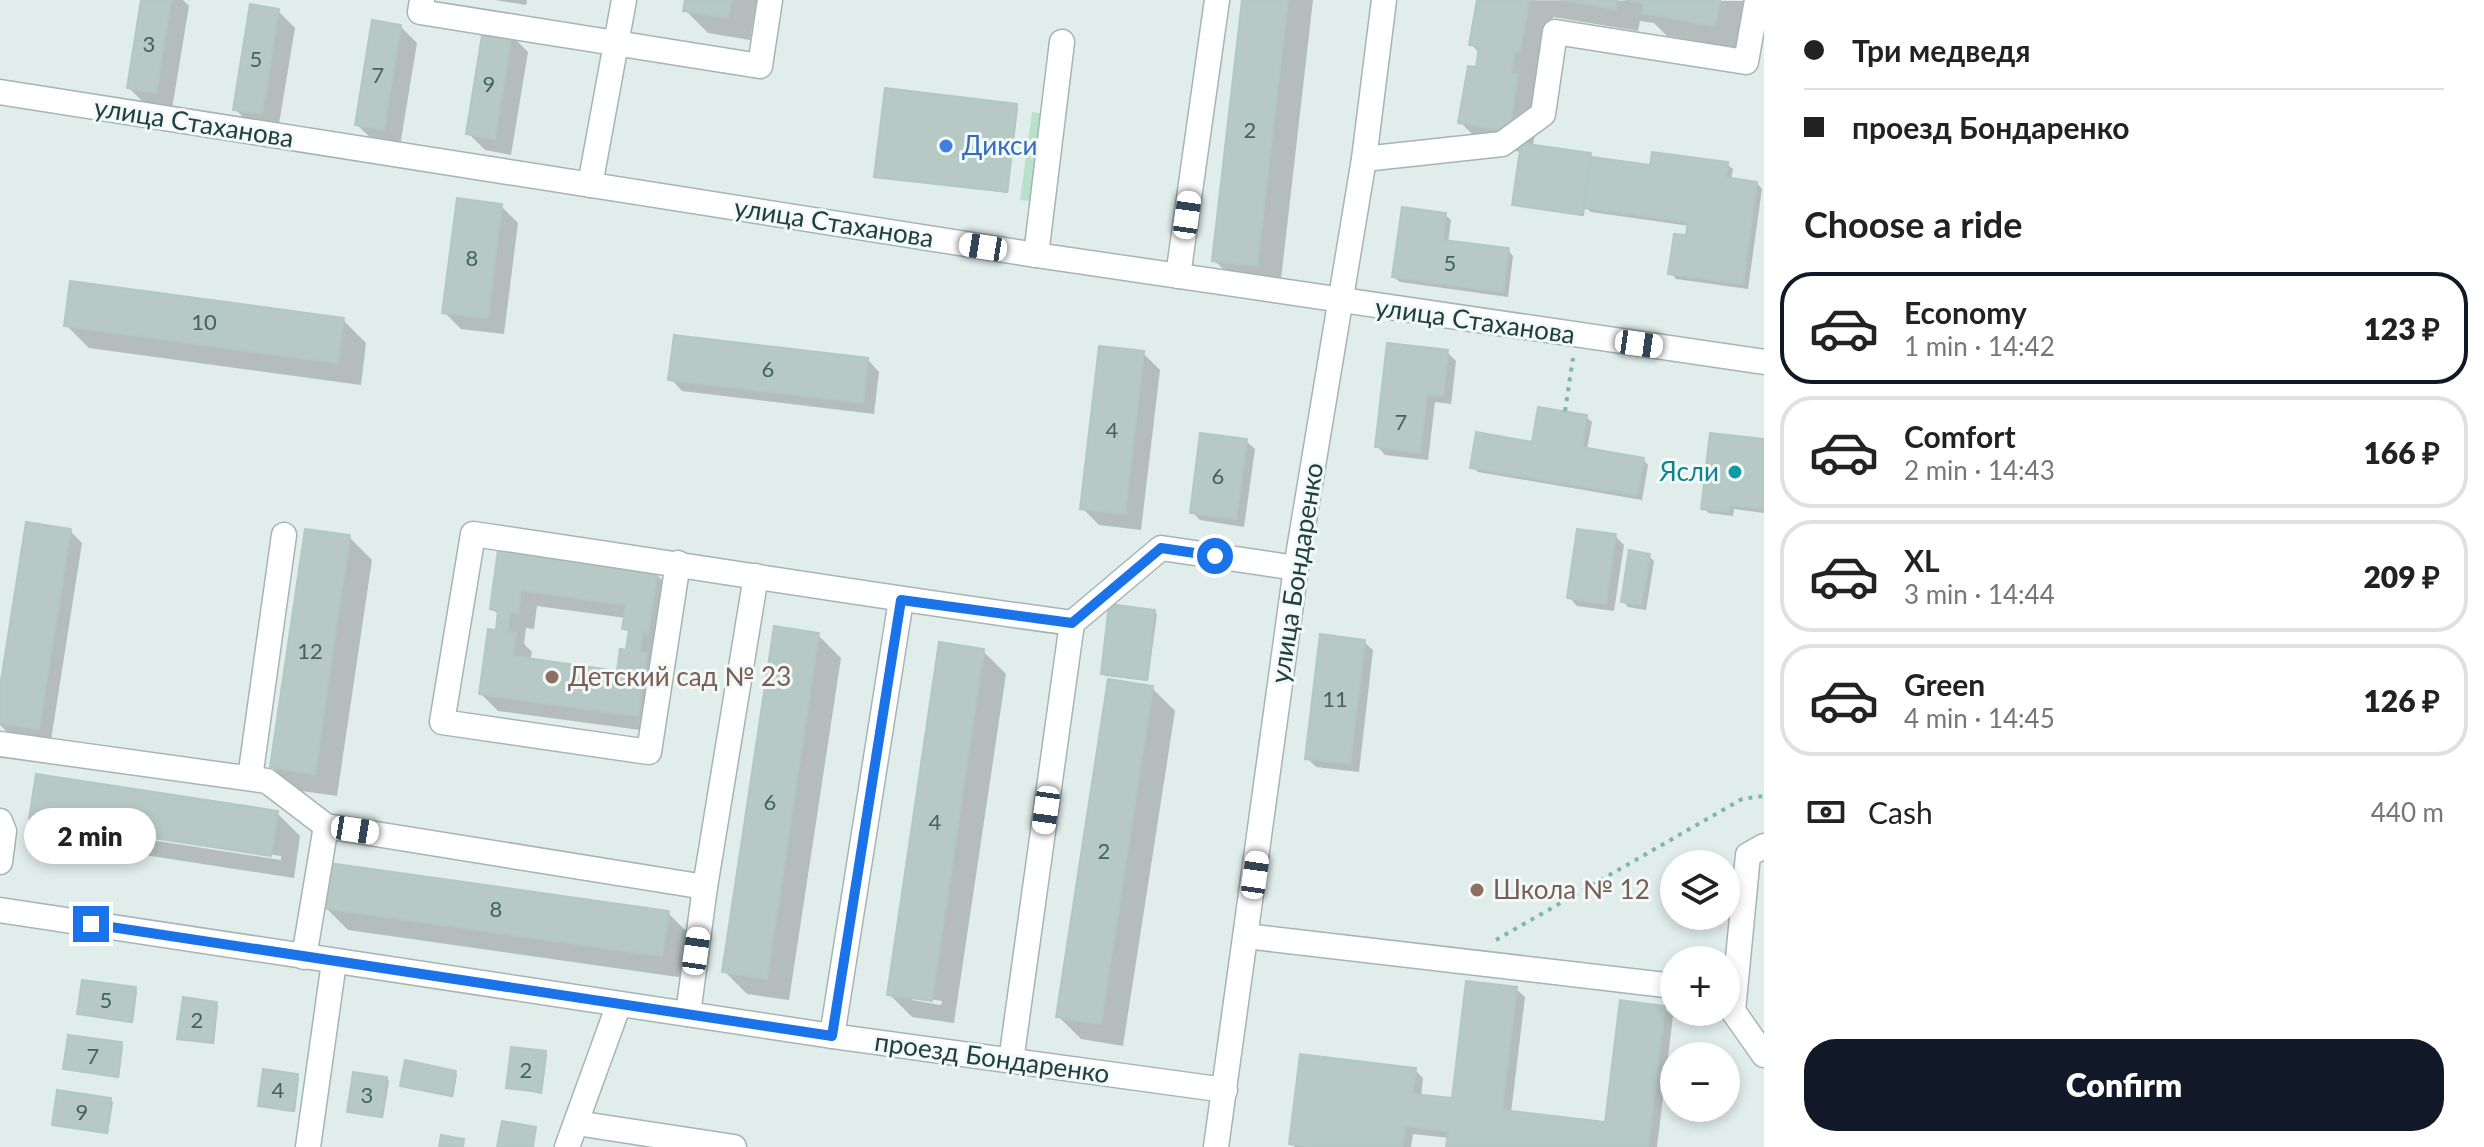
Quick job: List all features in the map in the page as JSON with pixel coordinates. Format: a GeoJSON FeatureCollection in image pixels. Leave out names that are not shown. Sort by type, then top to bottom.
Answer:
{"type":"FeatureCollection","features":[{"type":"Feature","properties":{"kind":"street"},"geometry":{"type":"LineString","coordinates":[[422,0],[420,12],[760,66],[770,0]]}},
{"type":"Feature","properties":{"kind":"street"},"geometry":{"type":"LineString","coordinates":[[590,185],[624,0]]}},
{"type":"Feature","properties":{"kind":"street"},"geometry":{"type":"LineString","coordinates":[[1178,276],[1217,0]]}},
{"type":"Feature","properties":{"kind":"street","name":"улица Бондаренко"},"geometry":{"type":"LineString","coordinates":[[1216,1147],[1296,568],[1364,159],[1384,0]]}},
{"type":"Feature","properties":{"kind":"street"},"geometry":{"type":"LineString","coordinates":[[1364,159],[1502,144],[1543,114],[1555,32],[1746,62],[1757,0]]}},
{"type":"Feature","properties":{"kind":"street"},"geometry":{"type":"LineString","coordinates":[[1036,255],[1062,42]]}},
{"type":"Feature","properties":{"kind":"street","name":"улица Стаханова"},"geometry":{"type":"LineString","coordinates":[[0,92],[1036,255],[1764,362]]}},
{"type":"Feature","properties":{"kind":"street"},"geometry":{"type":"LineString","coordinates":[[678,563],[649,752],[442,722],[473,534],[678,563],[901,600],[1072,623]]}},
{"type":"Feature","properties":{"kind":"street"},"geometry":{"type":"LineString","coordinates":[[250,778],[284,535]]}},
{"type":"Feature","properties":{"kind":"street"},"geometry":{"type":"LineString","coordinates":[[1011,1061],[1072,623],[1161,548],[1296,568]]}},
{"type":"Feature","properties":{"kind":"street"},"geometry":{"type":"LineString","coordinates":[[688,1014],[705,887],[756,576]]}},
{"type":"Feature","properties":{"kind":"street"},"geometry":{"type":"LineString","coordinates":[[832,1036],[901,600]]}},
{"type":"Feature","properties":{"kind":"street"},"geometry":{"type":"LineString","coordinates":[[0,744],[267,781],[326,826],[705,887]]}},
{"type":"Feature","properties":{"kind":"street"},"geometry":{"type":"LineString","coordinates":[[0,821],[4,831],[0,862]]}},
{"type":"Feature","properties":{"kind":"street"},"geometry":{"type":"LineString","coordinates":[[304,957],[326,826]]}},
{"type":"Feature","properties":{"kind":"street"},"geometry":{"type":"LineString","coordinates":[[1764,846],[1748,855],[1733,1011],[1764,1055]]}},
{"type":"Feature","properties":{"kind":"street","name":"проезд Бондаренко"},"geometry":{"type":"LineString","coordinates":[[0,910],[832,1036],[1225,1090]]}},
{"type":"Feature","properties":{"kind":"street"},"geometry":{"type":"LineString","coordinates":[[1246,936],[1660,984]]}},
{"type":"Feature","properties":{"kind":"street"},"geometry":{"type":"LineString","coordinates":[[308,1147],[334,962]]}},
{"type":"Feature","properties":{"kind":"street"},"geometry":{"type":"LineString","coordinates":[[567,1147],[619,1004]]}},
{"type":"Feature","properties":{"kind":"street"},"geometry":{"type":"LineString","coordinates":[[576,1123],[734,1147]]}},
{"type":"Feature","properties":{"kind":"path"},"geometry":{"type":"LineString","coordinates":[[1565,411],[1576,336]]}},
{"type":"Feature","properties":{"kind":"path"},"geometry":{"type":"LineString","coordinates":[[1461,961],[1742,799],[1764,796]]}},
{"type":"Feature","properties":{"kind":"green space"},"geometry":{"type":"Polygon","coordinates":[[[1032,112],[1043,114],[1031,201],[1020,200],[1032,112]]]}},
{"type":"Feature","properties":{"kind":"building"},"geometry":{"type":"Polygon","coordinates":[[[141,0],[171,0],[156,93],[127,88],[141,0]]]}},
{"type":"Feature","properties":{"kind":"building"},"geometry":{"type":"Polygon","coordinates":[[[685,0],[731,0],[728,18],[683,11],[685,0]]]}},
{"type":"Feature","properties":{"kind":"building"},"geometry":{"type":"Polygon","coordinates":[[[1242,0],[1288,0],[1257,266],[1212,261],[1242,0]]]}},
{"type":"Feature","properties":{"kind":"building"},"geometry":{"type":"Polygon","coordinates":[[[1477,0],[1529,0],[1520,52],[1515,51],[1511,74],[1518,75],[1509,132],[1458,123],[1468,66],[1476,67],[1479,47],[1469,45],[1477,0]]]}},
{"type":"Feature","properties":{"kind":"building"},"geometry":{"type":"Polygon","coordinates":[[[1561,0],[1617,0],[1616,9],[1561,0]]]}},
{"type":"Feature","properties":{"kind":"building"},"geometry":{"type":"Polygon","coordinates":[[[1625,0],[1720,0],[1715,26],[1642,13],[1644,3],[1625,0]]]}},
{"type":"Feature","properties":{"kind":"building"},"geometry":{"type":"Polygon","coordinates":[[[250,4],[279,9],[262,114],[233,110],[250,4]]]}},
{"type":"Feature","properties":{"kind":"building"},"geometry":{"type":"Polygon","coordinates":[[[372,20],[401,25],[384,130],[355,125],[372,20]]]}},
{"type":"Feature","properties":{"kind":"building"},"geometry":{"type":"Polygon","coordinates":[[[483,29],[512,33],[495,139],[466,134],[483,29]]]}},
{"type":"Feature","properties":{"kind":"building"},"geometry":{"type":"Polygon","coordinates":[[[885,88],[1017,104],[1007,192],[874,177],[885,88]]]}},
{"type":"Feature","properties":{"kind":"building"},"geometry":{"type":"Polygon","coordinates":[[[1521,143],[1591,153],[1582,215],[1512,205],[1521,143]]]}},
{"type":"Feature","properties":{"kind":"building"},"geometry":{"type":"Polygon","coordinates":[[[1652,152],[1728,162],[1726,177],[1757,182],[1743,284],[1668,274],[1674,234],[1686,235],[1688,222],[1584,208],[1591,157],[1650,165],[1652,152]]]}},
{"type":"Feature","properties":{"kind":"building"},"geometry":{"type":"Polygon","coordinates":[[[457,198],[502,204],[488,318],[442,313],[457,198]]]}},
{"type":"Feature","properties":{"kind":"building"},"geometry":{"type":"Polygon","coordinates":[[[1402,207],[1446,213],[1443,240],[1509,248],[1503,292],[1392,277],[1402,207]]]}},
{"type":"Feature","properties":{"kind":"building"},"geometry":{"type":"Polygon","coordinates":[[[70,281],[344,318],[338,363],[64,326],[70,281]]]}},
{"type":"Feature","properties":{"kind":"building"},"geometry":{"type":"Polygon","coordinates":[[[674,335],[868,358],[863,403],[668,380],[674,335]]]}},
{"type":"Feature","properties":{"kind":"building"},"geometry":{"type":"Polygon","coordinates":[[[1387,343],[1448,350],[1443,396],[1427,395],[1420,453],[1375,447],[1387,343]]]}},
{"type":"Feature","properties":{"kind":"building"},"geometry":{"type":"Polygon","coordinates":[[[1099,346],[1144,351],[1125,514],[1080,509],[1099,346]]]}},
{"type":"Feature","properties":{"kind":"building"},"geometry":{"type":"Polygon","coordinates":[[[1538,407],[1587,415],[1582,447],[1644,458],[1637,495],[1470,468],[1476,432],[1532,442],[1538,407]]]}},
{"type":"Feature","properties":{"kind":"building"},"geometry":{"type":"Polygon","coordinates":[[[1200,433],[1247,439],[1236,519],[1190,513],[1200,433]]]}},
{"type":"Feature","properties":{"kind":"building","name":"Ясли"},"geometry":{"type":"Polygon","coordinates":[[[1710,433],[1764,439],[1764,509],[1729,505],[1728,512],[1701,509],[1710,433]]]}},
{"type":"Feature","properties":{"kind":"building"},"geometry":{"type":"Polygon","coordinates":[[[26,522],[71,529],[39,729],[0,723],[0,687],[26,522]]]}},
{"type":"Feature","properties":{"kind":"building"},"geometry":{"type":"Polygon","coordinates":[[[305,529],[350,535],[315,774],[270,767],[305,529]]]}},
{"type":"Feature","properties":{"kind":"building"},"geometry":{"type":"Polygon","coordinates":[[[1577,529],[1616,534],[1606,604],[1567,598],[1577,529]]]}},
{"type":"Feature","properties":{"kind":"building"},"geometry":{"type":"Polygon","coordinates":[[[498,550],[657,572],[648,633],[642,632],[640,652],[647,653],[638,716],[479,694],[488,629],[496,630],[498,611],[490,609],[498,550]],[[521,590],[518,614],[510,612],[507,632],[516,633],[513,656],[617,671],[620,649],[626,650],[629,630],[622,629],[626,605],[521,590]]]}},
{"type":"Feature","properties":{"kind":"building"},"geometry":{"type":"Polygon","coordinates":[[[1629,550],[1650,554],[1641,605],[1621,602],[1629,550]]]}},
{"type":"Feature","properties":{"kind":"building"},"geometry":{"type":"Polygon","coordinates":[[[1109,604],[1155,610],[1147,680],[1101,674],[1109,604]]]}},
{"type":"Feature","properties":{"kind":"building"},"geometry":{"type":"Polygon","coordinates":[[[774,626],[819,633],[767,979],[722,972],[774,626]]]}},
{"type":"Feature","properties":{"kind":"building"},"geometry":{"type":"Polygon","coordinates":[[[1320,634],[1365,640],[1350,764],[1305,759],[1320,634]]]}},
{"type":"Feature","properties":{"kind":"building"},"geometry":{"type":"Polygon","coordinates":[[[939,642],[984,649],[932,1001],[887,995],[939,642]]]}},
{"type":"Feature","properties":{"kind":"building"},"geometry":{"type":"Polygon","coordinates":[[[1108,679],[1153,686],[1101,1024],[1056,1017],[1108,679]]]}},
{"type":"Feature","properties":{"kind":"building"},"geometry":{"type":"Polygon","coordinates":[[[36,774],[278,811],[271,856],[29,819],[36,774]]]}},
{"type":"Feature","properties":{"kind":"building"},"geometry":{"type":"Polygon","coordinates":[[[329,863],[669,911],[662,956],[323,908],[329,863]]]}},
{"type":"Feature","properties":{"kind":"building"},"geometry":{"type":"Polygon","coordinates":[[[82,980],[136,987],[131,1022],[77,1014],[82,980]]]}},
{"type":"Feature","properties":{"kind":"building"},"geometry":{"type":"Polygon","coordinates":[[[1466,981],[1517,987],[1502,1110],[1605,1122],[1620,1000],[1660,1005],[1660,1026],[1663,1026],[1648,1147],[1446,1147],[1448,1131],[1405,1126],[1402,1147],[1289,1144],[1300,1054],[1416,1068],[1412,1094],[1452,1098],[1466,981]]]}},
{"type":"Feature","properties":{"kind":"building"},"geometry":{"type":"Polygon","coordinates":[[[183,997],[217,1002],[212,1043],[177,1039],[183,997]]]}},
{"type":"Feature","properties":{"kind":"building"},"geometry":{"type":"Polygon","coordinates":[[[68,1035],[122,1042],[118,1077],[63,1069],[68,1035]]]}},
{"type":"Feature","properties":{"kind":"building"},"geometry":{"type":"Polygon","coordinates":[[[511,1047],[546,1051],[541,1092],[506,1088],[511,1047]]]}},
{"type":"Feature","properties":{"kind":"building"},"geometry":{"type":"Polygon","coordinates":[[[405,1060],[456,1071],[451,1096],[400,1086],[405,1060]]]}},
{"type":"Feature","properties":{"kind":"building"},"geometry":{"type":"Polygon","coordinates":[[[263,1069],[298,1074],[293,1111],[258,1106],[263,1069]]]}},
{"type":"Feature","properties":{"kind":"building"},"geometry":{"type":"Polygon","coordinates":[[[353,1072],[387,1077],[381,1117],[347,1112],[353,1072]]]}},
{"type":"Feature","properties":{"kind":"building"},"geometry":{"type":"Polygon","coordinates":[[[57,1090],[111,1098],[107,1133],[52,1125],[57,1090]]]}},
{"type":"Feature","properties":{"kind":"building"},"geometry":{"type":"Polygon","coordinates":[[[502,1121],[536,1127],[533,1147],[497,1147],[502,1121]]]}},
{"type":"Feature","properties":{"kind":"building"},"geometry":{"type":"Polygon","coordinates":[[[441,1135],[464,1139],[463,1147],[439,1147],[441,1135]]]}},
{"type":"Feature","properties":{"kind":"place","name":"Дикси"},"geometry":{"type":"Point","coordinates":[946,146]}},
{"type":"Feature","properties":{"kind":"place","name":"Ясли"},"geometry":{"type":"Point","coordinates":[1735,472]}},
{"type":"Feature","properties":{"kind":"place","name":"Детский сад № 23"},"geometry":{"type":"Point","coordinates":[552,677]}},
{"type":"Feature","properties":{"kind":"place","name":"Школа № 12"},"geometry":{"type":"Point","coordinates":[1477,890]}},
{"type":"Feature","properties":{"kind":"route"},"geometry":{"type":"LineString","coordinates":[[91,924],[832,1036],[901,600],[1072,623],[1161,548],[1215,556]]}}]}
